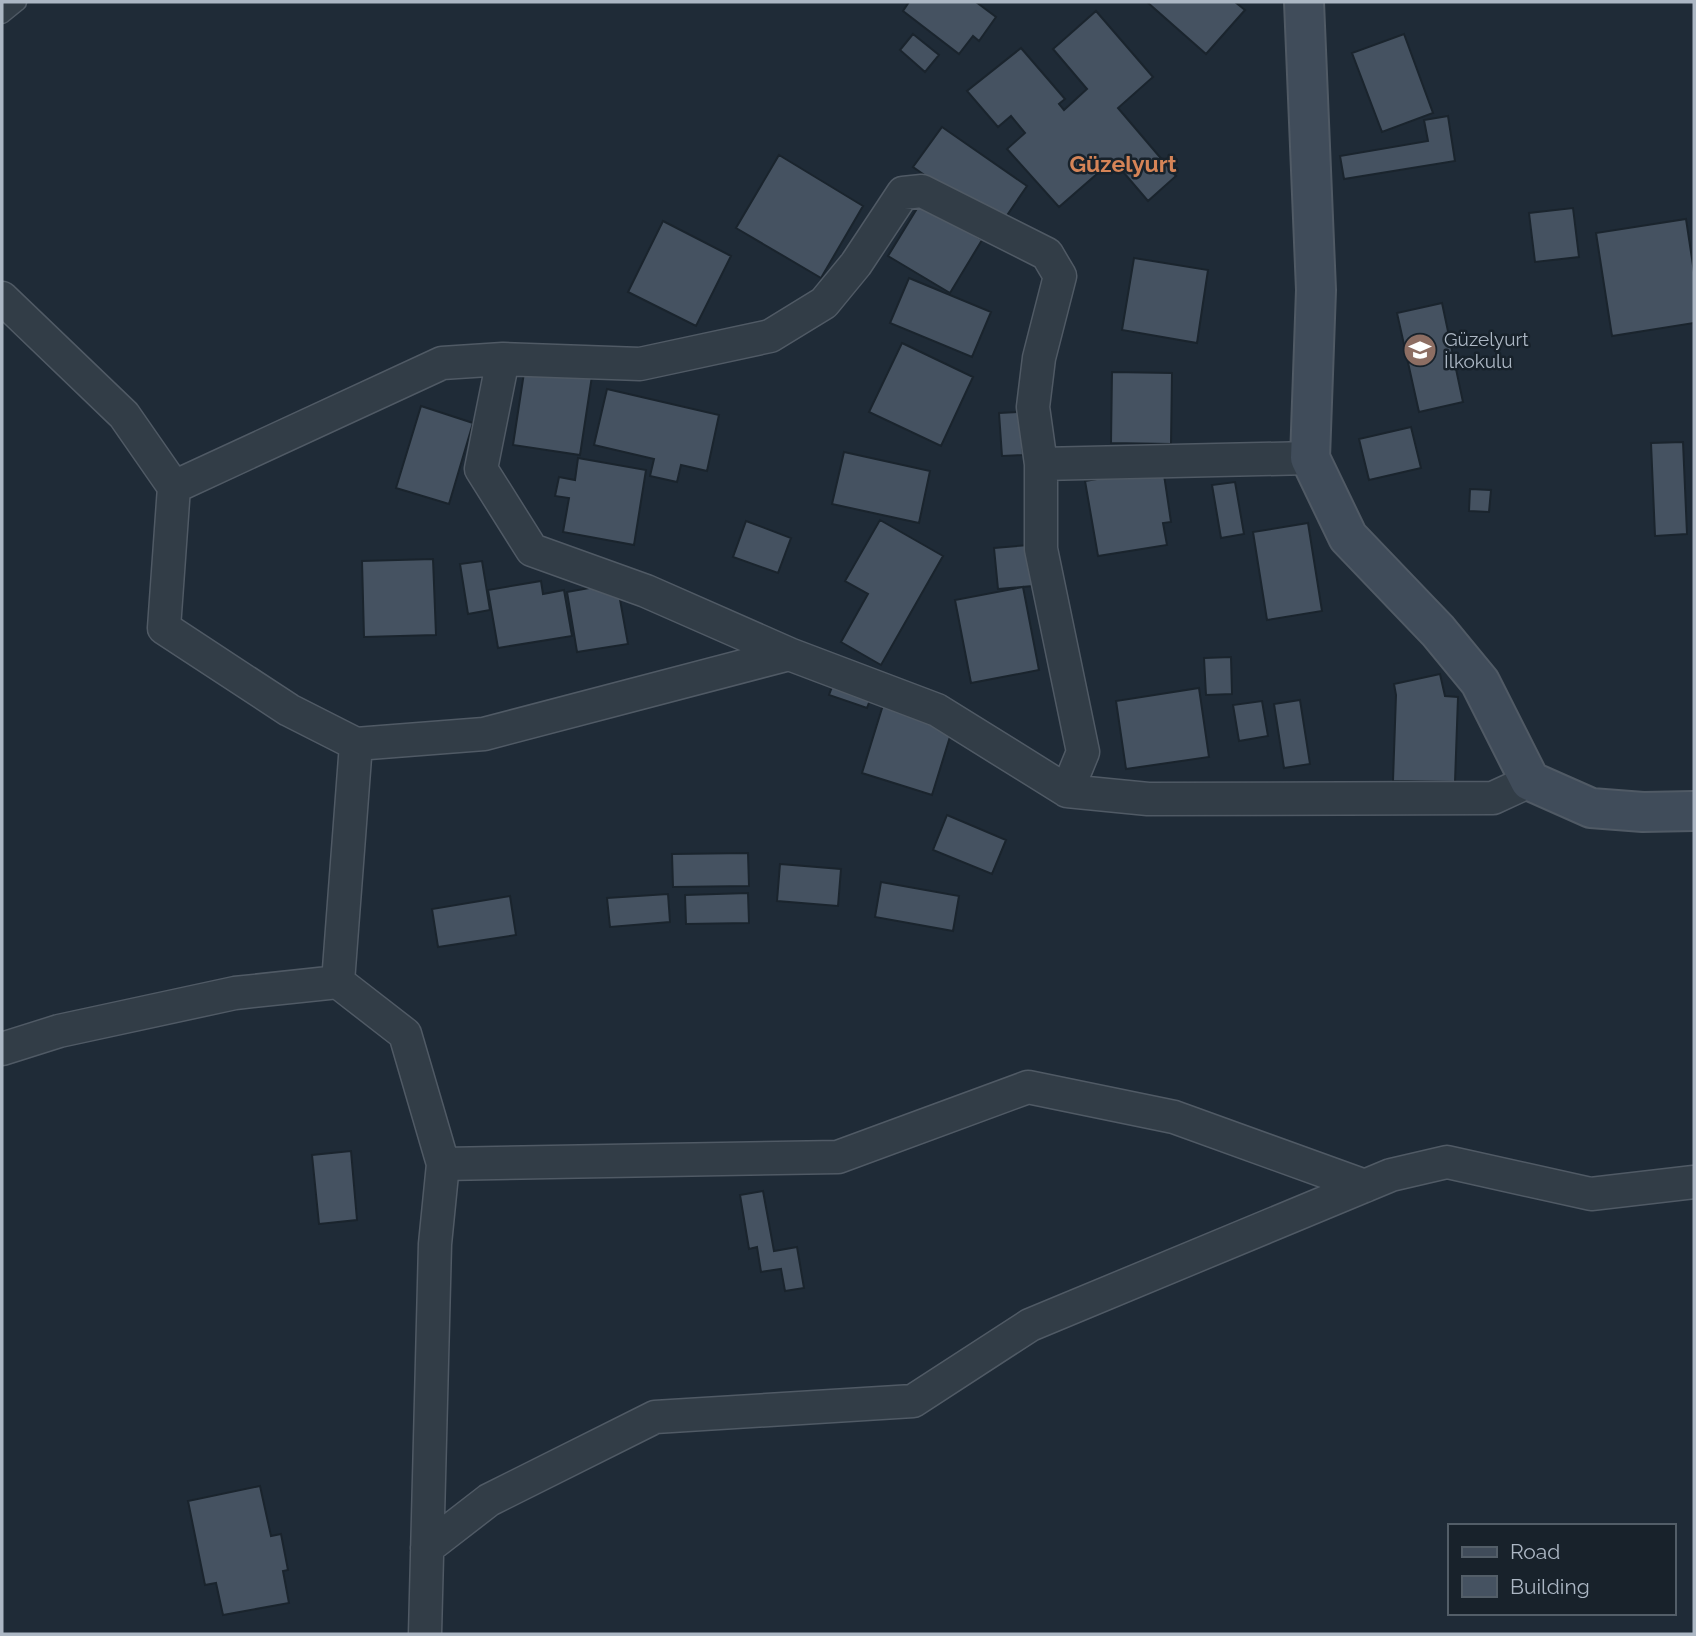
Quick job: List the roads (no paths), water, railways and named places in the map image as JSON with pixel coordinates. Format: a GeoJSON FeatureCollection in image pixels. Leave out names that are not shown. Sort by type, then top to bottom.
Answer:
{"type":"FeatureCollection","features":[{"type":"Feature","properties":{"kind":"street"},"geometry":{"type":"LineString","coordinates":[[1304,2],[1316,290],[1310,458],[1348,537],[1438,631],[1480,682],[1530,781],[1591,808],[1643,812],[1694,811]]}},
{"type":"Feature","properties":{"kind":"street"},"geometry":{"type":"LineString","coordinates":[[174,486],[442,363],[503,359],[640,364],[770,336],[824,303],[856,264],[903,193],[922,191],[1047,254],[1060,276],[1039,358],[1033,407],[1041,464],[1041,549],[1083,752],[1067,791]]}},
{"type":"Feature","properties":{"kind":"street"},"geometry":{"type":"LineString","coordinates":[[2,298],[124,415],[174,486],[164,628],[289,710],[356,744],[484,733],[789,654]]}},
{"type":"Feature","properties":{"kind":"street"},"geometry":{"type":"LineString","coordinates":[[503,359],[481,469],[532,550],[646,592],[789,654],[937,710],[1067,791],[1148,799],[1493,798],[1530,781]]}},
{"type":"Feature","properties":{"kind":"street"},"geometry":{"type":"LineString","coordinates":[[1041,464],[1310,458]]}},
{"type":"Feature","properties":{"kind":"street"},"geometry":{"type":"LineString","coordinates":[[338,982],[356,744]]}},
{"type":"Feature","properties":{"kind":"street"},"geometry":{"type":"LineString","coordinates":[[2,1049],[59,1031],[235,993],[338,982],[405,1034],[443,1164],[435,1244],[425,1634]]}},
{"type":"Feature","properties":{"kind":"street"},"geometry":{"type":"LineString","coordinates":[[443,1164],[838,1157],[1028,1087],[1174,1117],[1365,1186]]}},
{"type":"Feature","properties":{"kind":"street"},"geometry":{"type":"LineString","coordinates":[[427,1548],[489,1500],[655,1417],[912,1401],[1030,1325],[1391,1175],[1447,1162],[1591,1194],[1694,1182]]}},
{"type":"Feature","properties":{"kind":"lane"},"geometry":{"type":"LineString","coordinates":[[2,15],[18,2]]}},
{"type":"Feature","properties":{"kind":"place","name":"Güzelyurt İlkokulu"},"geometry":{"type":"Point","coordinates":[1420,350]}},
{"type":"Feature","properties":{"kind":"district","name":"Güzelyurt"},"geometry":{"type":"Point","coordinates":[1123,163]}}]}
